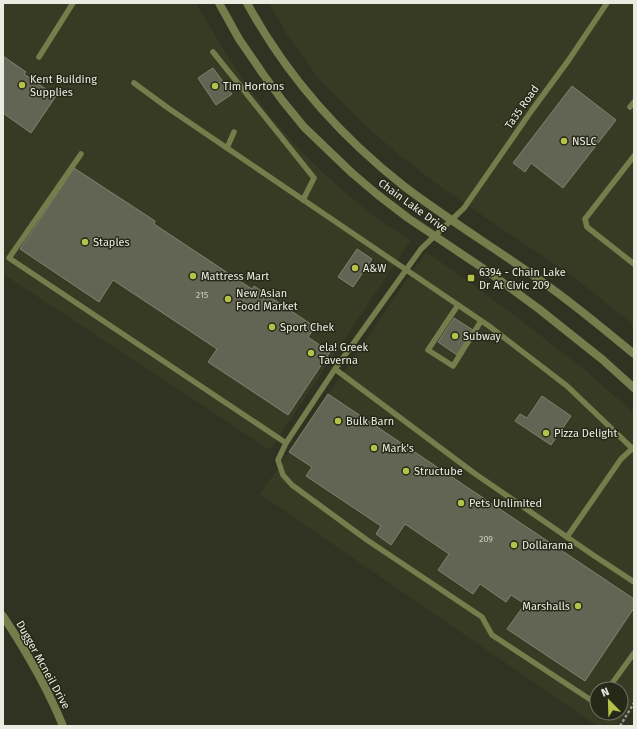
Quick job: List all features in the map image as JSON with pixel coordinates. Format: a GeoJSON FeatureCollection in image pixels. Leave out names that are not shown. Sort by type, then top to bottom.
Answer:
{"type":"FeatureCollection","features":[{"type":"Feature","properties":{"kind":"street","name":"Chain Lake Drive"},"geometry":{"type":"LineString","coordinates":[[219,3],[239,39],[263,74],[304,127],[352,173],[378,195],[434,236],[490,273],[539,309],[603,360],[634,388]]}},
{"type":"Feature","properties":{"kind":"street","name":"Chain Lake Drive"},"geometry":{"type":"LineString","coordinates":[[247,3],[267,38],[306,92],[330,119],[379,166],[406,188],[546,285],[634,354]]}},
{"type":"Feature","properties":{"kind":"street","name":"Dugger Mcneil Drive"},"geometry":{"type":"LineString","coordinates":[[3,616],[26,652],[63,726]]}},
{"type":"Feature","properties":{"kind":"lane"},"geometry":{"type":"LineString","coordinates":[[39,57],[73,3]]}},
{"type":"Feature","properties":{"kind":"lane","name":"Ta35 Road"},"geometry":{"type":"LineString","coordinates":[[589,699],[492,635],[482,617],[367,540],[292,486],[283,475],[278,460],[286,443],[335,369],[421,249],[464,208],[607,3]]}},
{"type":"Feature","properties":{"kind":"lane"},"geometry":{"type":"LineString","coordinates":[[213,52],[314,178],[303,200]]}},
{"type":"Feature","properties":{"kind":"lane"},"geometry":{"type":"LineString","coordinates":[[134,82],[168,108],[481,321],[567,386],[634,448],[621,459],[567,537]]}},
{"type":"Feature","properties":{"kind":"lane"},"geometry":{"type":"LineString","coordinates":[[227,148],[234,132]]}},
{"type":"Feature","properties":{"kind":"lane"},"geometry":{"type":"LineString","coordinates":[[81,154],[10,258],[286,443]]}},
{"type":"Feature","properties":{"kind":"lane"},"geometry":{"type":"LineString","coordinates":[[634,156],[585,219],[587,227],[634,264]]}},
{"type":"Feature","properties":{"kind":"lane"},"geometry":{"type":"LineString","coordinates":[[458,305],[428,350],[453,366],[481,321]]}},
{"type":"Feature","properties":{"kind":"lane"},"geometry":{"type":"LineString","coordinates":[[335,369],[474,473],[634,582]]}},
{"type":"Feature","properties":{"kind":"lane"},"geometry":{"type":"LineString","coordinates":[[614,681],[634,653]]}},
{"type":"Feature","properties":{"kind":"path"},"geometry":{"type":"LineString","coordinates":[[620,726],[634,703]]}},
{"type":"Feature","properties":{"kind":"shaded area"},"geometry":{"type":"Polygon","coordinates":[[[3,3],[196,3],[245,82],[266,111],[289,138],[341,189],[379,220],[411,240],[270,450],[3,274],[3,3]]]}},
{"type":"Feature","properties":{"kind":"shaded area"},"geometry":{"type":"Polygon","coordinates":[[[269,3],[634,3],[634,325],[576,279],[445,190],[399,155],[358,119],[318,78],[286,33],[269,3]]]}},
{"type":"Feature","properties":{"kind":"shaded area"},"geometry":{"type":"Polygon","coordinates":[[[426,252],[526,324],[585,370],[634,413],[634,701],[629,708],[629,681],[589,681],[589,720],[260,494],[426,252]]]}},
{"type":"Feature","properties":{"kind":"shaded area"},"geometry":{"type":"Polygon","coordinates":[[[590,721],[620,721],[616,726],[597,726],[590,721]]]}},
{"type":"Feature","properties":{"kind":"building","name":"Kent Building Supplies"},"geometry":{"type":"Polygon","coordinates":[[[3,56],[26,72],[24,74],[56,96],[31,133],[3,113],[3,56]]]}},
{"type":"Feature","properties":{"kind":"building","name":"Tim Hortons"},"geometry":{"type":"Polygon","coordinates":[[[213,68],[232,94],[216,105],[198,78],[213,68]]]}},
{"type":"Feature","properties":{"kind":"building","name":"NSLC"},"geometry":{"type":"Polygon","coordinates":[[[572,86],[616,120],[563,188],[531,163],[525,172],[513,163],[572,86]]]}},
{"type":"Feature","properties":{"kind":"building"},"geometry":{"type":"Polygon","coordinates":[[[74,168],[155,221],[154,224],[252,289],[254,286],[315,327],[308,337],[330,352],[288,415],[208,362],[217,349],[113,280],[99,302],[20,249],[74,168]]]}},
{"type":"Feature","properties":{"kind":"building","name":"A&W"},"geometry":{"type":"Polygon","coordinates":[[[357,249],[372,259],[353,287],[338,277],[357,249]]]}},
{"type":"Feature","properties":{"kind":"building","name":"Subway"},"geometry":{"type":"Polygon","coordinates":[[[454,318],[473,330],[457,355],[438,342],[454,318]]]}},
{"type":"Feature","properties":{"kind":"building"},"geometry":{"type":"Polygon","coordinates":[[[328,394],[634,599],[634,608],[585,681],[507,629],[525,604],[511,595],[506,602],[480,584],[473,594],[438,570],[449,554],[405,524],[391,545],[376,534],[381,526],[306,476],[312,467],[289,452],[328,394]]]}},
{"type":"Feature","properties":{"kind":"building","name":"Pizza Delight"},"geometry":{"type":"Polygon","coordinates":[[[542,396],[571,416],[551,445],[515,421],[520,414],[527,418],[542,396]]]}},
{"type":"Feature","properties":{"kind":"place","name":"Kent Building Supplies"},"geometry":{"type":"Point","coordinates":[22,85]}},
{"type":"Feature","properties":{"kind":"place","name":"Tim Hortons"},"geometry":{"type":"Point","coordinates":[215,86]}},
{"type":"Feature","properties":{"kind":"place","name":"NSLC"},"geometry":{"type":"Point","coordinates":[564,141]}},
{"type":"Feature","properties":{"kind":"place","name":"Staples"},"geometry":{"type":"Point","coordinates":[85,242]}},
{"type":"Feature","properties":{"kind":"place","name":"A&W"},"geometry":{"type":"Point","coordinates":[355,268]}},
{"type":"Feature","properties":{"kind":"place","name":"Mattress Mart"},"geometry":{"type":"Point","coordinates":[193,276]}},
{"type":"Feature","properties":{"kind":"place","name":"6394 - Chain Lake Dr At Civic 209"},"geometry":{"type":"Point","coordinates":[471,278]}},
{"type":"Feature","properties":{"kind":"place","name":"New Asian Food Market"},"geometry":{"type":"Point","coordinates":[228,299]}},
{"type":"Feature","properties":{"kind":"place","name":"Sport Chek"},"geometry":{"type":"Point","coordinates":[272,327]}},
{"type":"Feature","properties":{"kind":"place","name":"Subway"},"geometry":{"type":"Point","coordinates":[455,336]}},
{"type":"Feature","properties":{"kind":"place","name":"ela! Greek Taverna"},"geometry":{"type":"Point","coordinates":[311,353]}},
{"type":"Feature","properties":{"kind":"place","name":"Bulk Barn"},"geometry":{"type":"Point","coordinates":[338,421]}},
{"type":"Feature","properties":{"kind":"place","name":"Pizza Delight"},"geometry":{"type":"Point","coordinates":[546,433]}},
{"type":"Feature","properties":{"kind":"place","name":"Mark's"},"geometry":{"type":"Point","coordinates":[374,448]}},
{"type":"Feature","properties":{"kind":"place","name":"Structube"},"geometry":{"type":"Point","coordinates":[406,471]}},
{"type":"Feature","properties":{"kind":"place","name":"Pets Unlimited"},"geometry":{"type":"Point","coordinates":[461,503]}},
{"type":"Feature","properties":{"kind":"place","name":"Dollarama"},"geometry":{"type":"Point","coordinates":[514,545]}},
{"type":"Feature","properties":{"kind":"place","name":"Marshalls"},"geometry":{"type":"Point","coordinates":[578,606]}}]}
